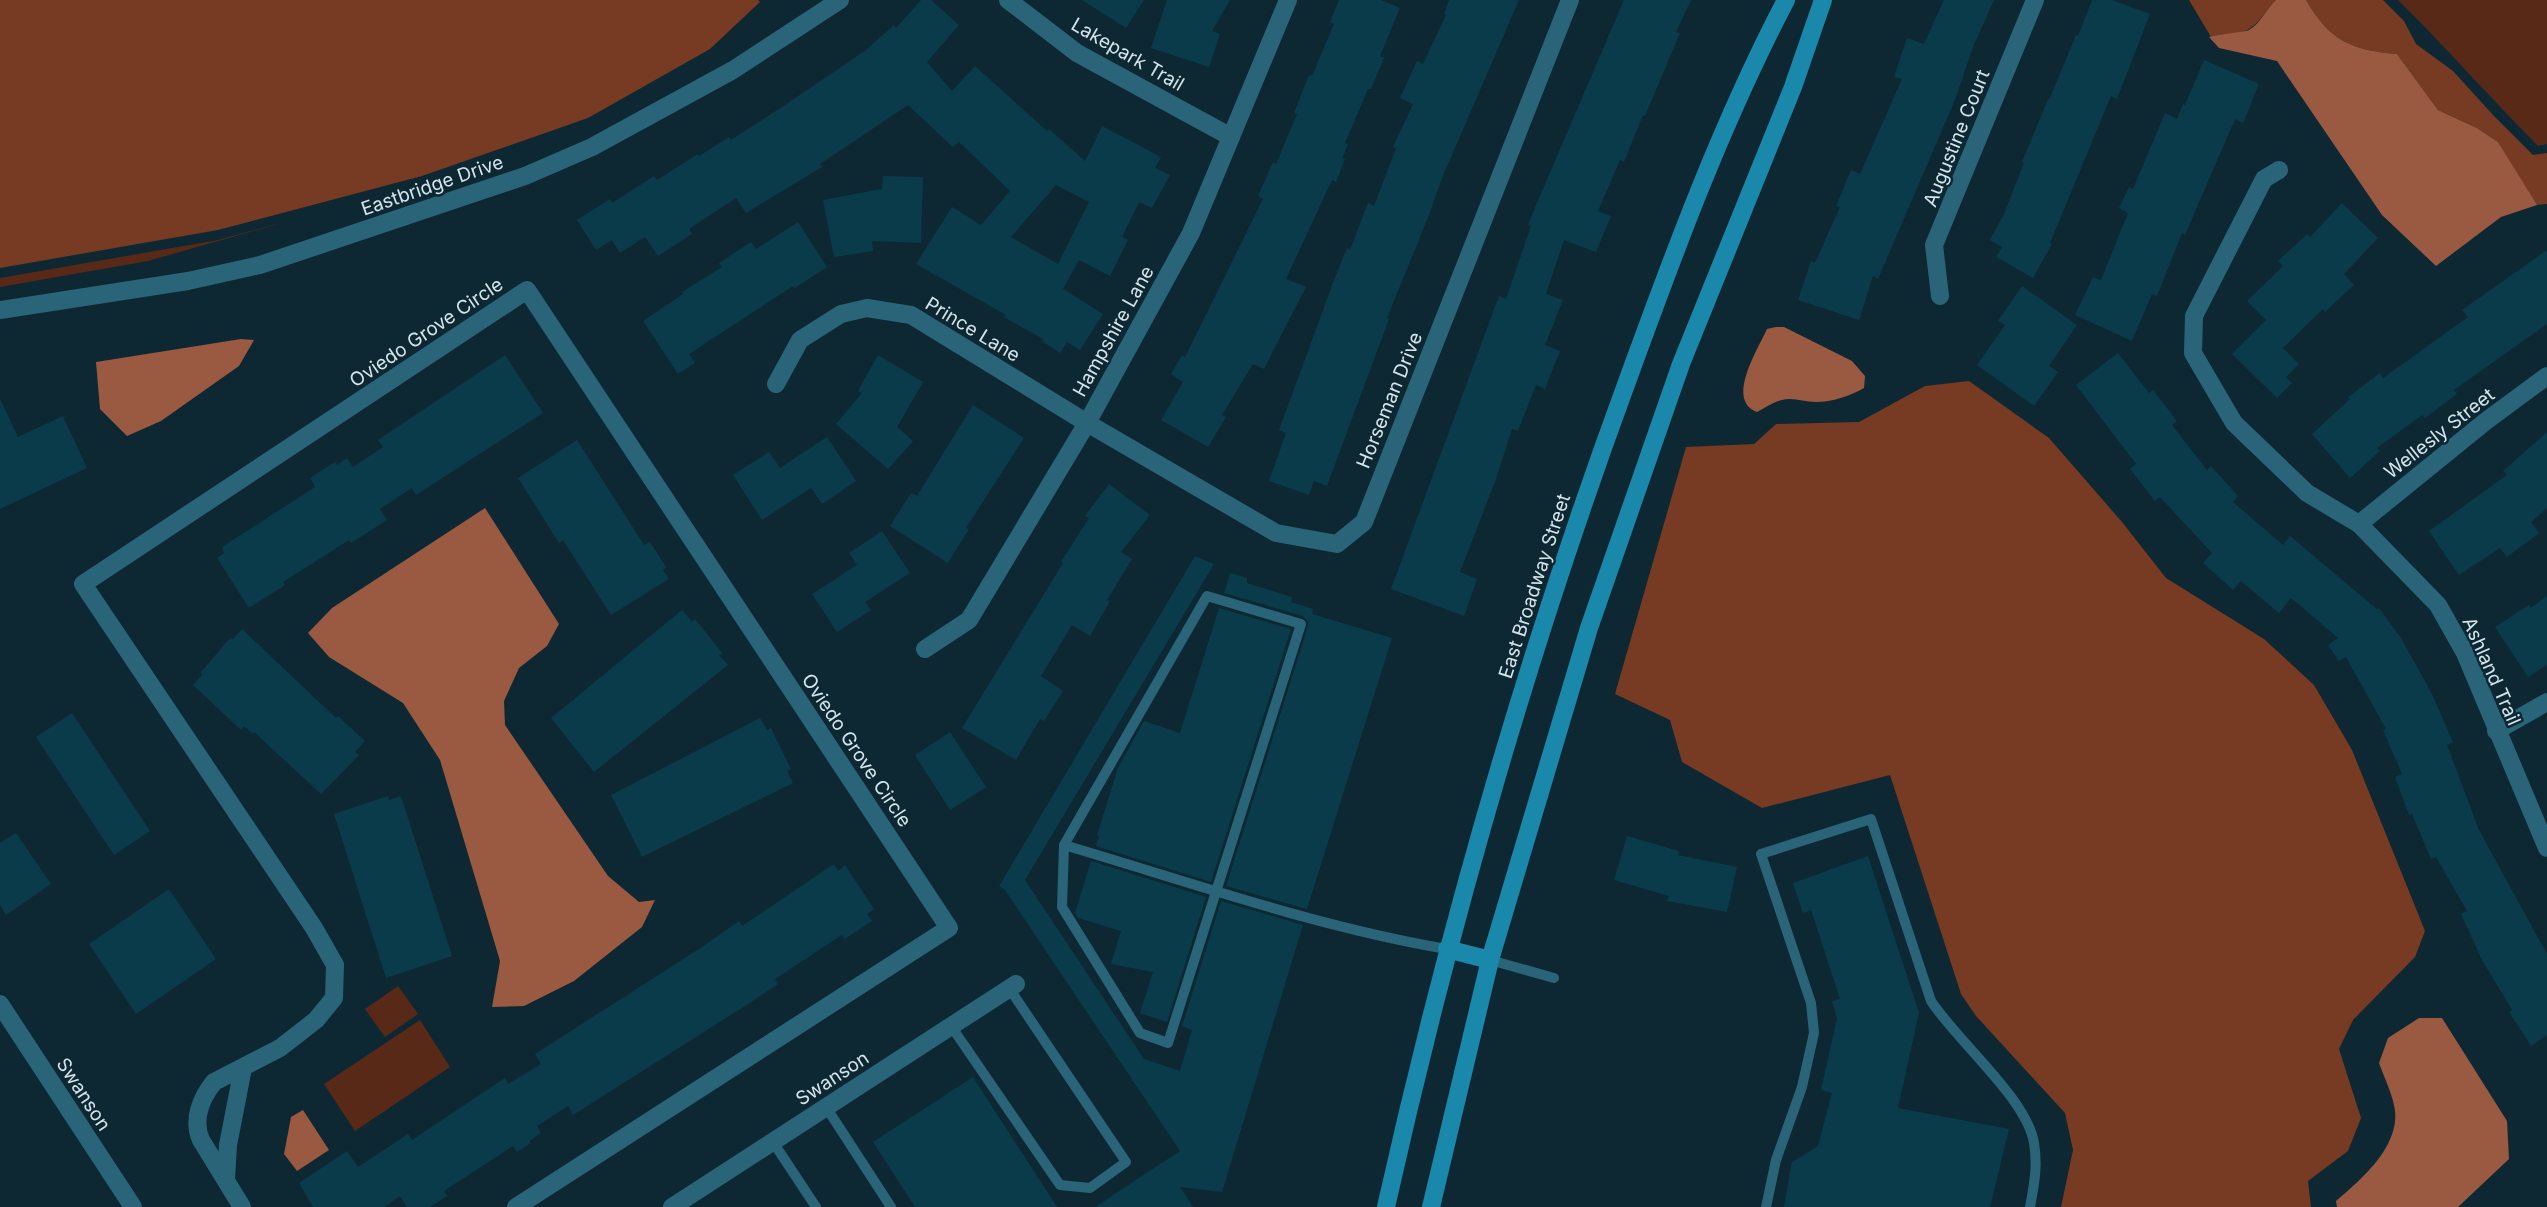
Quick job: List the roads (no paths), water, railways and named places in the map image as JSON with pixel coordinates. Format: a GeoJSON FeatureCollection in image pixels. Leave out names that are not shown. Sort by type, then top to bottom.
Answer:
{"type":"FeatureCollection","features":[{"type":"Feature","properties":{"kind":"main road","name":"East Broadway Street"},"geometry":{"type":"LineString","coordinates":[[1385,1207],[1447,948],[1533,653],[1603,447],[1692,211],[1753,64],[1786,0]]}},
{"type":"Feature","properties":{"kind":"main road"},"geometry":{"type":"LineString","coordinates":[[1431,1207],[1490,960],[1547,764],[1639,478],[1721,261],[1793,87],[1823,0]]}},
{"type":"Feature","properties":{"kind":"main road"},"geometry":{"type":"LineString","coordinates":[[1447,948],[1490,960]]}},
{"type":"Feature","properties":{"kind":"street","name":"Eastbridge Drive"},"geometry":{"type":"LineString","coordinates":[[0,310],[188,281],[260,265],[525,176],[592,147],[733,69],[840,0]]}},
{"type":"Feature","properties":{"kind":"street","name":"Lakepark Trail"},"geometry":{"type":"LineString","coordinates":[[1008,0],[1077,53],[1231,137]]}},
{"type":"Feature","properties":{"kind":"street","name":"Hampshire Lane"},"geometry":{"type":"LineString","coordinates":[[925,649],[969,620],[1087,423],[1191,233],[1288,0]]}},
{"type":"Feature","properties":{"kind":"street","name":"Horseman Drive"},"geometry":{"type":"LineString","coordinates":[[1087,423],[1276,533],[1337,544],[1364,522],[1570,0]]}},
{"type":"Feature","properties":{"kind":"street","name":"Augustine Court"},"geometry":{"type":"LineString","coordinates":[[1940,296],[1934,245],[2035,0]]}},
{"type":"Feature","properties":{"kind":"street","name":"Ashland Trail"},"geometry":{"type":"LineString","coordinates":[[2279,170],[2264,179],[2194,316],[2193,353],[2234,423],[2307,493],[2359,524],[2438,604],[2465,653],[2547,848]]}},
{"type":"Feature","properties":{"kind":"street","name":"Oviedo Grove Circle"},"geometry":{"type":"LineString","coordinates":[[243,1068],[280,1048],[316,1020],[334,998],[335,965],[314,928],[83,584],[527,290],[949,928],[516,1207]]}},
{"type":"Feature","properties":{"kind":"street","name":"Prince Lane"},"geometry":{"type":"LineString","coordinates":[[776,384],[800,340],[841,314],[867,308],[911,315],[1087,423]]}},
{"type":"Feature","properties":{"kind":"street","name":"Wellesly Street"},"geometry":{"type":"LineString","coordinates":[[2359,524],[2486,421],[2547,376]]}},
{"type":"Feature","properties":{"kind":"street"},"geometry":{"type":"LineString","coordinates":[[2496,731],[2547,702]]}},
{"type":"Feature","properties":{"kind":"street","name":"Swanson"},"geometry":{"type":"LineString","coordinates":[[672,1207],[1013,986]]}},
{"type":"Feature","properties":{"kind":"street","name":"Swanson"},"geometry":{"type":"LineString","coordinates":[[0,1004],[133,1207]]}},
{"type":"Feature","properties":{"kind":"street"},"geometry":{"type":"LineString","coordinates":[[242,1207],[196,1129],[198,1112],[214,1082],[243,1068]]}},
{"type":"Feature","properties":{"kind":"street"},"geometry":{"type":"LineString","coordinates":[[226,1179],[228,1145],[243,1068]]}},
{"type":"Feature","properties":{"kind":"lane"},"geometry":{"type":"LineString","coordinates":[[1207,596],[1301,624],[1168,1043],[1140,1033],[1062,907],[1063,845],[1207,596]]}},
{"type":"Feature","properties":{"kind":"lane"},"geometry":{"type":"LineString","coordinates":[[1766,1207],[1776,1160],[1802,1087],[1814,1033],[1811,1003],[1760,854],[1871,819],[1931,1001],[1945,1023],[2021,1109],[2034,1141],[2037,1174],[2030,1207]]}},
{"type":"Feature","properties":{"kind":"lane"},"geometry":{"type":"LineString","coordinates":[[1063,845],[1401,941],[1447,948]]}},
{"type":"Feature","properties":{"kind":"lane"},"geometry":{"type":"LineString","coordinates":[[1490,960],[1554,978]]}},
{"type":"Feature","properties":{"kind":"lane"},"geometry":{"type":"LineString","coordinates":[[951,1026],[1060,1185],[1090,1188],[1126,1162],[1013,986]]}},
{"type":"Feature","properties":{"kind":"lane"},"geometry":{"type":"LineString","coordinates":[[826,1107],[891,1207]]}},
{"type":"Feature","properties":{"kind":"lane"},"geometry":{"type":"LineString","coordinates":[[773,1142],[816,1207]]}}]}
